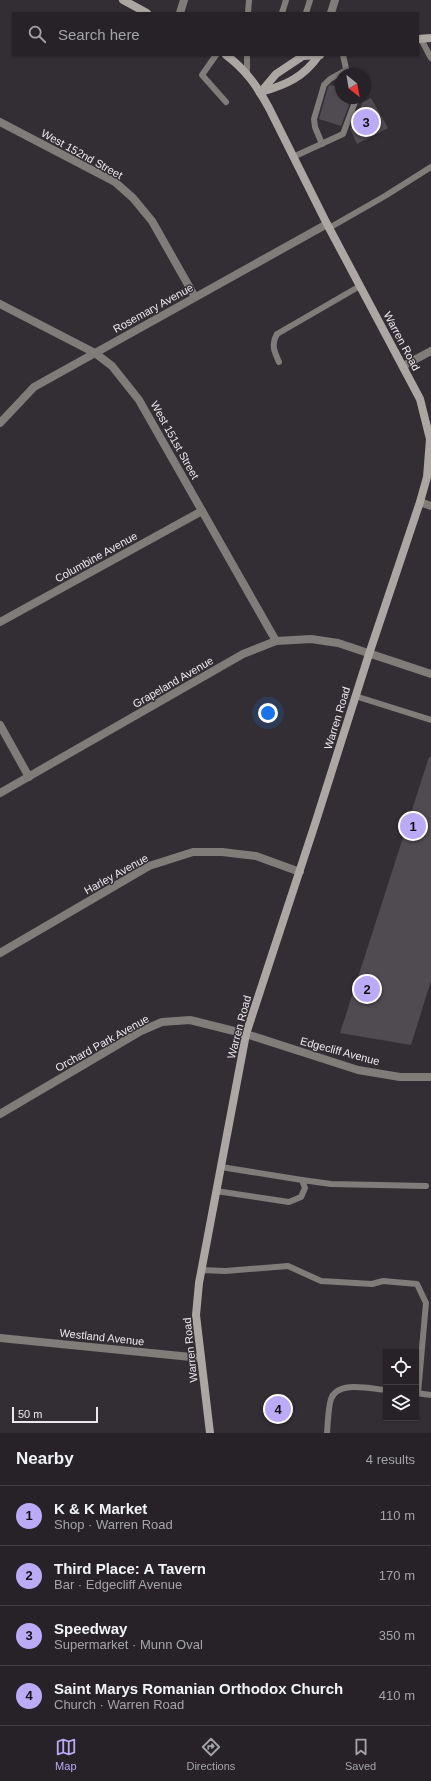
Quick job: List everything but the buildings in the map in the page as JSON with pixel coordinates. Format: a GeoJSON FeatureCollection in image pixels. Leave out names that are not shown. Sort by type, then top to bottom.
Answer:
{"type":"FeatureCollection","features":[{"type":"Feature","properties":{"kind":"main road"},"geometry":{"type":"LineString","coordinates":[[123,0],[145,12]]}},
{"type":"Feature","properties":{"kind":"main road"},"geometry":{"type":"LineString","coordinates":[[419,39],[431,38]]}},
{"type":"Feature","properties":{"kind":"main road","name":"Warren Road"},"geometry":{"type":"LineString","coordinates":[[210,1433],[196,1315],[201,1270],[246,1034],[300,872],[355,696],[420,502],[427,477],[430,439],[420,399],[328,226],[260,93],[241,66],[227,56]]}},
{"type":"Feature","properties":{"kind":"main road"},"geometry":{"type":"LineString","coordinates":[[260,93],[276,74],[293,59],[303,56]]}},
{"type":"Feature","properties":{"kind":"main road"},"geometry":{"type":"LineString","coordinates":[[260,93],[285,85],[310,68],[319,56]]}},
{"type":"Feature","properties":{"kind":"street"},"geometry":{"type":"LineString","coordinates":[[180,12],[184,0]]}},
{"type":"Feature","properties":{"kind":"street"},"geometry":{"type":"LineString","coordinates":[[331,12],[335,0]]}},
{"type":"Feature","properties":{"kind":"street","name":"West 152nd Street"},"geometry":{"type":"LineString","coordinates":[[0,122],[115,182],[133,198],[152,221],[195,297]]}},
{"type":"Feature","properties":{"kind":"street","name":"Rosemary Avenue"},"geometry":{"type":"LineString","coordinates":[[0,423],[34,388],[195,297],[328,226]]}},
{"type":"Feature","properties":{"kind":"street","name":"West 151st Street"},"geometry":{"type":"LineString","coordinates":[[0,304],[95,353],[112,366],[139,400],[276,641]]}},
{"type":"Feature","properties":{"kind":"street"},"geometry":{"type":"LineString","coordinates":[[403,366],[431,351]]}},
{"type":"Feature","properties":{"kind":"street"},"geometry":{"type":"LineString","coordinates":[[420,502],[431,506]]}},
{"type":"Feature","properties":{"kind":"street","name":"Columbine Avenue"},"geometry":{"type":"LineString","coordinates":[[0,622],[202,511]]}},
{"type":"Feature","properties":{"kind":"street","name":"Grapeland Avenue"},"geometry":{"type":"LineString","coordinates":[[0,793],[244,654],[276,641],[311,639],[338,643],[431,674]]}},
{"type":"Feature","properties":{"kind":"street"},"geometry":{"type":"LineString","coordinates":[[0,725],[29,777]]}},
{"type":"Feature","properties":{"kind":"street","name":"Harley Avenue"},"geometry":{"type":"LineString","coordinates":[[0,953],[149,866],[194,852],[222,852],[256,856],[300,872]]}},
{"type":"Feature","properties":{"kind":"street","name":"Orchard Park Avenue"},"geometry":{"type":"LineString","coordinates":[[0,1114],[141,1032],[162,1022],[190,1020],[246,1034]]}},
{"type":"Feature","properties":{"kind":"street","name":"Edgecliff Avenue"},"geometry":{"type":"LineString","coordinates":[[246,1034],[358,1070],[400,1077],[431,1077]]}},
{"type":"Feature","properties":{"kind":"street","name":"Westland Avenue"},"geometry":{"type":"LineString","coordinates":[[0,1338],[201,1358]]}},
{"type":"Feature","properties":{"kind":"lane"},"geometry":{"type":"LineString","coordinates":[[248,12],[249,0]]}},
{"type":"Feature","properties":{"kind":"lane"},"geometry":{"type":"LineString","coordinates":[[282,12],[286,0]]}},
{"type":"Feature","properties":{"kind":"lane"},"geometry":{"type":"LineString","coordinates":[[306,12],[310,0]]}},
{"type":"Feature","properties":{"kind":"lane"},"geometry":{"type":"LineString","coordinates":[[419,39],[431,58]]}},
{"type":"Feature","properties":{"kind":"lane"},"geometry":{"type":"LineString","coordinates":[[215,56],[202,75],[226,102]]}},
{"type":"Feature","properties":{"kind":"lane"},"geometry":{"type":"LineString","coordinates":[[247,56],[247,74]]}},
{"type":"Feature","properties":{"kind":"lane"},"geometry":{"type":"LineString","coordinates":[[343,56],[346,68]]}},
{"type":"Feature","properties":{"kind":"lane"},"geometry":{"type":"LineString","coordinates":[[322,144],[314,119],[324,85],[330,79],[335,77]]}},
{"type":"Feature","properties":{"kind":"lane"},"geometry":{"type":"LineString","coordinates":[[293,157],[344,134],[354,104]]}},
{"type":"Feature","properties":{"kind":"lane"},"geometry":{"type":"LineString","coordinates":[[328,226],[385,196],[431,167]]}},
{"type":"Feature","properties":{"kind":"lane"},"geometry":{"type":"LineString","coordinates":[[279,362],[273,346],[273,341],[277,334],[285,328],[306,319],[360,286]]}},
{"type":"Feature","properties":{"kind":"lane"},"geometry":{"type":"LineString","coordinates":[[355,696],[431,720]]}},
{"type":"Feature","properties":{"kind":"lane"},"geometry":{"type":"LineString","coordinates":[[221,1167],[331,1184],[426,1186]]}},
{"type":"Feature","properties":{"kind":"lane"},"geometry":{"type":"LineString","coordinates":[[216,1190],[289,1202],[295,1201],[301,1197],[305,1188],[302,1180]]}},
{"type":"Feature","properties":{"kind":"lane"},"geometry":{"type":"LineString","coordinates":[[201,1270],[225,1271],[288,1266],[300,1273],[321,1281],[372,1284],[383,1281],[417,1284],[429,1304],[418,1385]]}},
{"type":"Feature","properties":{"kind":"lane"},"geometry":{"type":"LineString","coordinates":[[327,1433],[331,1400],[333,1394],[338,1390],[346,1387],[383,1390]]}},
{"type":"Feature","properties":{"kind":"lane"},"geometry":{"type":"LineString","coordinates":[[419,1393],[431,1395]]}},
{"type":"Feature","properties":{"kind":"place","name":"Speedway"},"geometry":{"type":"Point","coordinates":[366,122]}},
{"type":"Feature","properties":{"kind":"place","name":"K & K Market"},"geometry":{"type":"Point","coordinates":[413,826]}},
{"type":"Feature","properties":{"kind":"place","name":"Third Place: A Tavern"},"geometry":{"type":"Point","coordinates":[367,989]}},
{"type":"Feature","properties":{"kind":"place","name":"Saint Marys Romanian Orthodox Church"},"geometry":{"type":"Point","coordinates":[278,1409]}}]}
